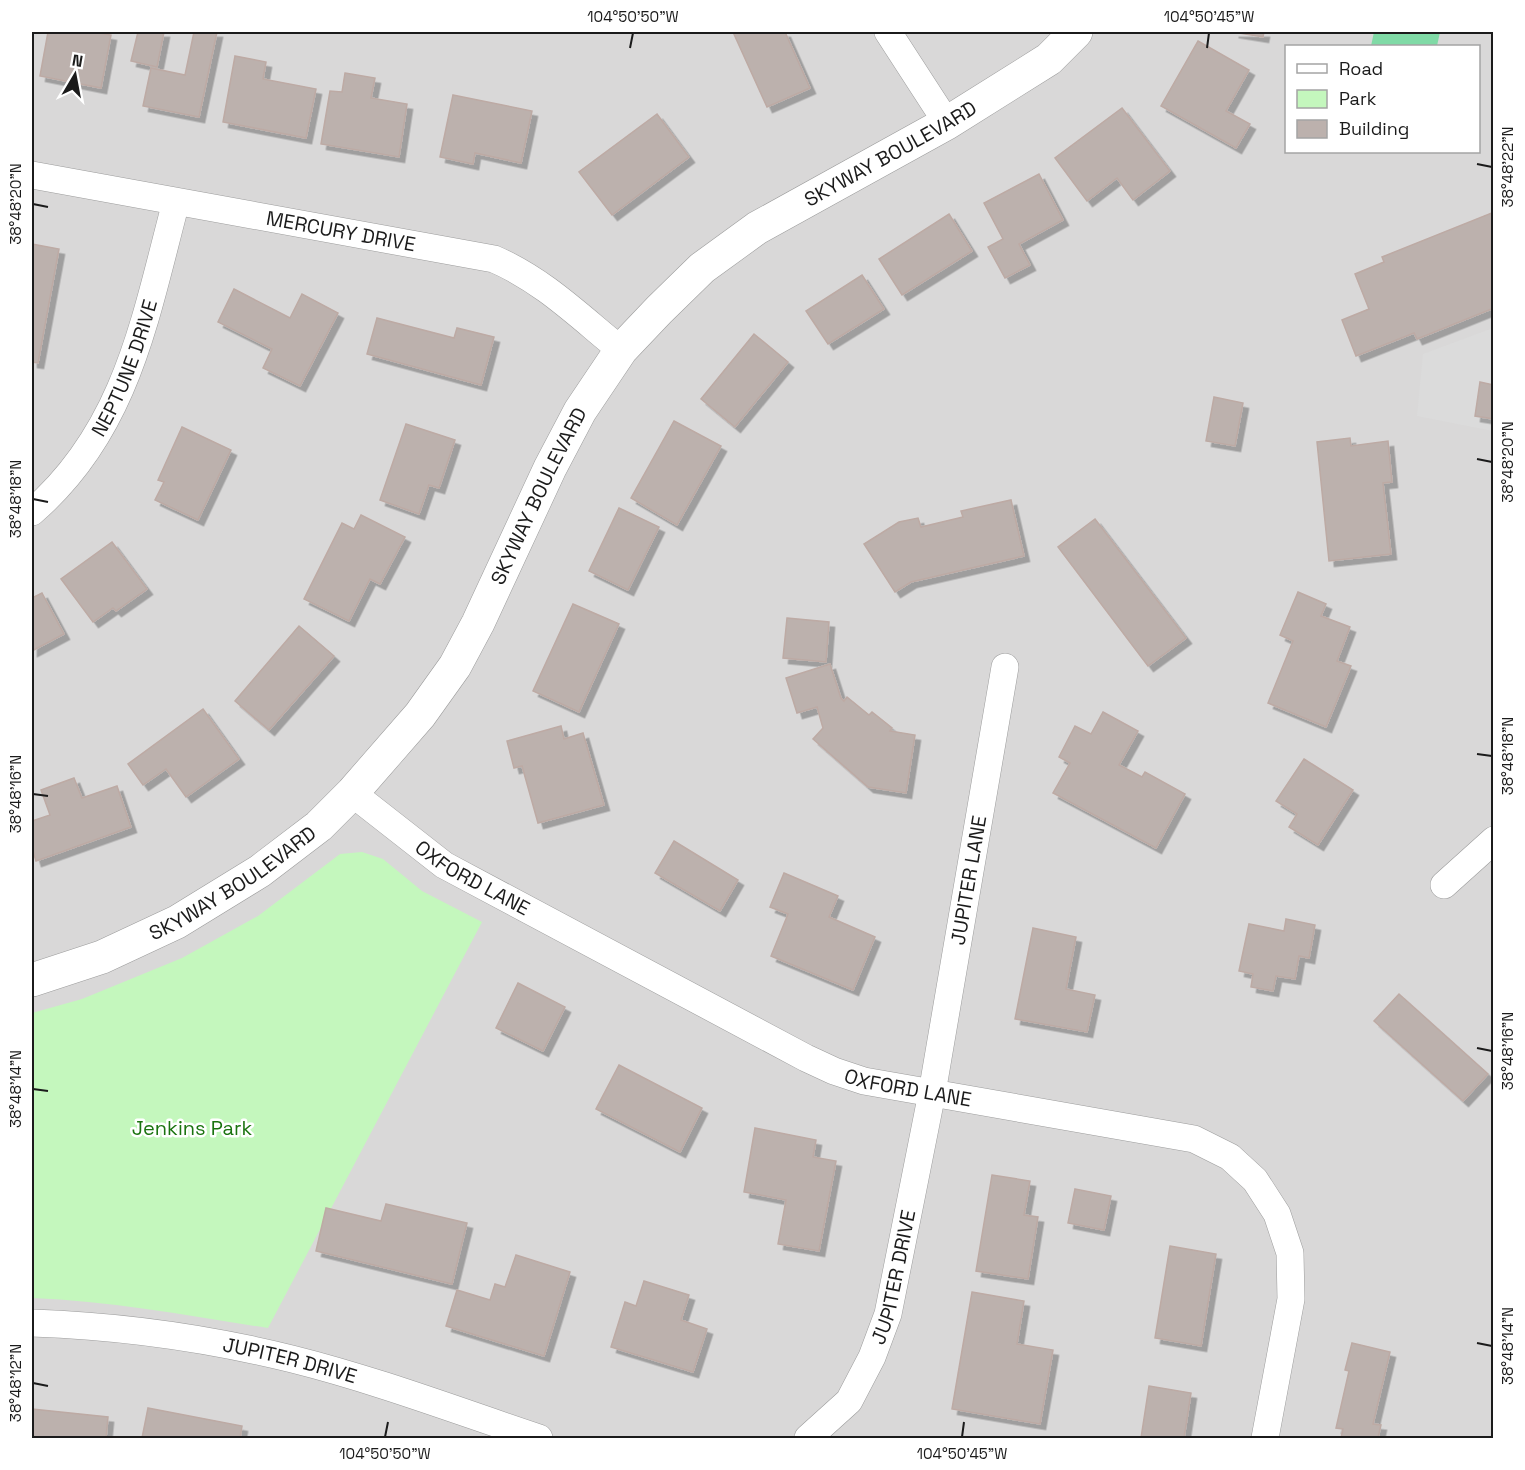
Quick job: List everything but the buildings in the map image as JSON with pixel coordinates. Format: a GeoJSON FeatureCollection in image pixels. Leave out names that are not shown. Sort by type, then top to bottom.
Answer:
{"type":"FeatureCollection","features":[{"type":"Feature","properties":{"kind":"street"},"geometry":{"type":"LineString","coordinates":[[888,32],[947,123]]}},
{"type":"Feature","properties":{"kind":"street","name":"SKYWAY BOULEVARD"},"geometry":{"type":"LineString","coordinates":[[32,980],[102,957],[177,922],[260,871],[319,826],[352,793],[420,715],[455,666],[478,623],[550,468],[580,411],[621,350],[702,268],[757,228],[947,123],[1049,59],[1076,32]]}},
{"type":"Feature","properties":{"kind":"street","name":"MERCURY DRIVE"},"geometry":{"type":"LineString","coordinates":[[32,175],[494,259],[518,269],[544,286],[621,350]]}},
{"type":"Feature","properties":{"kind":"street","name":"NEPTUNE DRIVE"},"geometry":{"type":"LineString","coordinates":[[32,512],[63,482],[93,443],[113,406],[136,352],[176,202]]}},
{"type":"Feature","properties":{"kind":"street","name":"JUPITER LANE"},"geometry":{"type":"LineString","coordinates":[[932,1093],[1005,667]]}},
{"type":"Feature","properties":{"kind":"street","name":"OXFORD LANE"},"geometry":{"type":"LineString","coordinates":[[352,793],[444,865],[806,1058],[864,1081],[1194,1139],[1230,1157],[1255,1180],[1277,1214],[1290,1253],[1291,1299],[1265,1438]]}},
{"type":"Feature","properties":{"kind":"street"},"geometry":{"type":"LineString","coordinates":[[1444,885],[1494,840]]}},
{"type":"Feature","properties":{"kind":"street","name":"JUPITER DRIVE"},"geometry":{"type":"LineString","coordinates":[[808,1438],[849,1401],[872,1357],[888,1314],[932,1093]]}},
{"type":"Feature","properties":{"kind":"street","name":"JUPITER DRIVE"},"geometry":{"type":"LineString","coordinates":[[32,1323],[86,1325],[153,1333],[292,1359],[392,1388],[539,1438]]}},
{"type":"Feature","properties":{"kind":"shaded area"},"geometry":{"type":"Polygon","coordinates":[[[32,32],[1493,32],[1493,1438],[32,1438],[32,32]]]}},
{"type":"Feature","properties":{"kind":"shaded area"},"geometry":{"type":"Polygon","coordinates":[[[1493,328],[1493,431],[1417,416],[1423,354],[1493,328]]]}},
{"type":"Feature","properties":{"kind":"green space"},"geometry":{"type":"Polygon","coordinates":[[[1374,32],[1440,32],[1437,45],[1371,45],[1374,32]]]}},
{"type":"Feature","properties":{"kind":"green space","name":"Jenkins Park"},"geometry":{"type":"Polygon","coordinates":[[[362,852],[383,859],[422,891],[482,922],[268,1328],[121,1306],[32,1298],[32,1013],[82,999],[182,958],[258,916],[340,854],[362,852]]]}}]}
